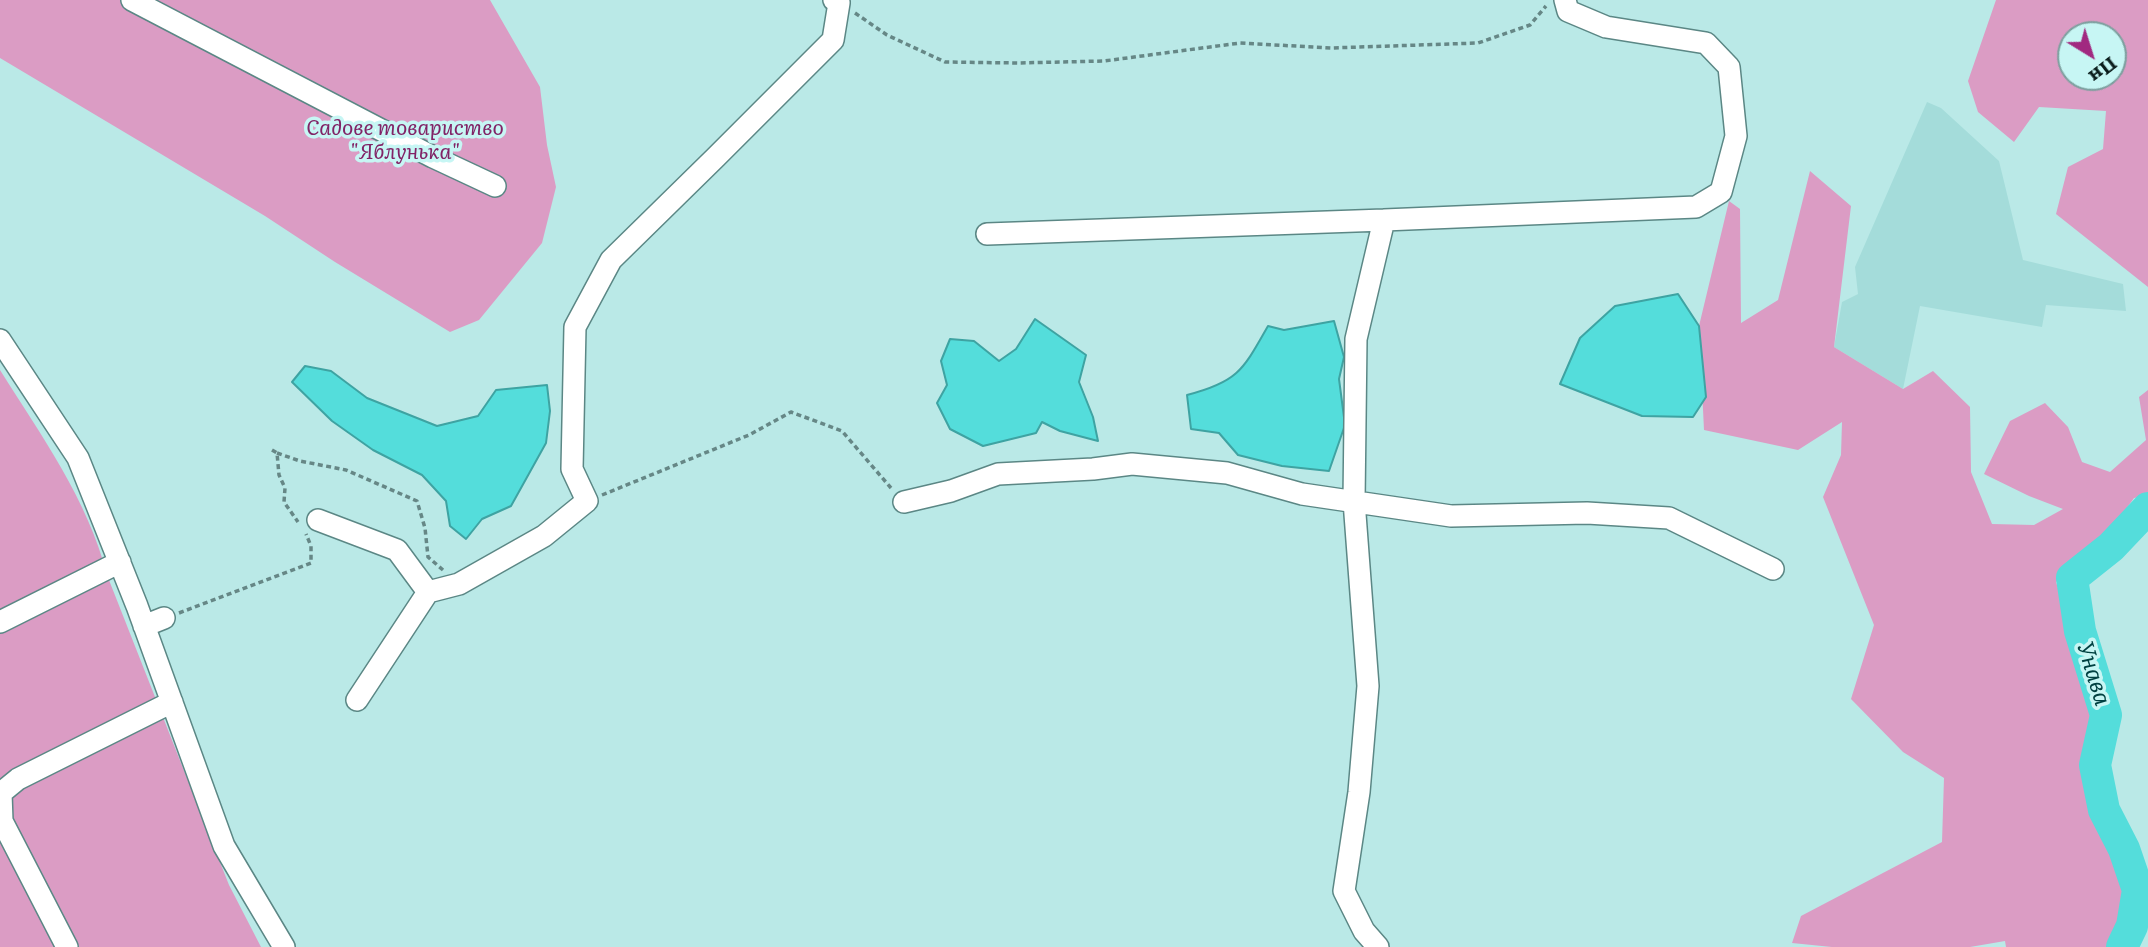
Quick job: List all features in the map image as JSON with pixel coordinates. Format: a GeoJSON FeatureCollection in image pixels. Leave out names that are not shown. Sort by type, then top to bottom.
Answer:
{"type":"FeatureCollection","features":[{"type":"Feature","properties":{"kind":"street"},"geometry":{"type":"LineString","coordinates":[[132,0],[433,157],[495,186]]}},
{"type":"Feature","properties":{"kind":"street"},"geometry":{"type":"LineString","coordinates":[[987,234],[1696,207],[1721,192],[1736,136],[1729,68],[1706,43],[1606,27],[1568,11],[1565,0]]}},
{"type":"Feature","properties":{"kind":"street"},"geometry":{"type":"LineString","coordinates":[[357,700],[428,592],[459,584],[544,536],[587,501],[572,469],[575,327],[611,260],[833,40],[836,1]]}},
{"type":"Feature","properties":{"kind":"street"},"geometry":{"type":"LineString","coordinates":[[1378,947],[1364,932],[1344,891],[1359,792],[1368,686],[1354,501],[1356,339],[1384,220]]}},
{"type":"Feature","properties":{"kind":"street"},"geometry":{"type":"LineString","coordinates":[[0,341],[78,458],[120,562],[224,846],[284,947]]}},
{"type":"Feature","properties":{"kind":"street"},"geometry":{"type":"LineString","coordinates":[[904,502],[951,491],[998,474],[1132,464],[1227,473],[1302,494],[1451,516],[1587,513],[1670,518],[1773,569]]}},
{"type":"Feature","properties":{"kind":"street"},"geometry":{"type":"LineString","coordinates":[[318,520],[397,550],[428,592]]}},
{"type":"Feature","properties":{"kind":"street"},"geometry":{"type":"LineString","coordinates":[[0,622],[120,562]]}},
{"type":"Feature","properties":{"kind":"street"},"geometry":{"type":"LineString","coordinates":[[144,626],[164,618]]}},
{"type":"Feature","properties":{"kind":"street"},"geometry":{"type":"LineString","coordinates":[[67,947],[2,821],[1,793],[19,779],[172,702]]}},
{"type":"Feature","properties":{"kind":"path"},"geometry":{"type":"LineString","coordinates":[[836,1],[887,34],[946,62],[1018,63],[1104,61],[1240,43],[1332,48],[1478,43],[1530,25],[1551,0]]}},
{"type":"Feature","properties":{"kind":"path"},"geometry":{"type":"LineString","coordinates":[[587,501],[748,435],[790,412],[842,431],[904,502]]}},
{"type":"Feature","properties":{"kind":"path"},"geometry":{"type":"LineString","coordinates":[[272,450],[300,461],[346,470],[417,501],[425,528],[428,557],[459,584]]}},
{"type":"Feature","properties":{"kind":"path"},"geometry":{"type":"LineString","coordinates":[[164,618],[311,563],[311,546],[304,530],[284,502],[285,488],[279,475],[278,453]]}},
{"type":"Feature","properties":{"kind":"shaded area"},"geometry":{"type":"Polygon","coordinates":[[[1927,102],[1941,108],[1999,161],[2023,260],[2123,284],[2126,311],[2046,305],[2042,327],[1920,306],[1903,389],[1834,347],[1842,302],[1858,294],[1855,267],[1927,102]]]}},
{"type":"Feature","properties":{"kind":"green space","name":"Садове товариство \"Яблунька\""},"geometry":{"type":"Polygon","coordinates":[[[0,0],[490,0],[540,87],[547,145],[556,187],[542,243],[479,320],[450,332],[265,216],[0,58],[0,0]]]}},
{"type":"Feature","properties":{"kind":"green space"},"geometry":{"type":"Polygon","coordinates":[[[1996,0],[2148,0],[2148,287],[2056,214],[2068,167],[2103,149],[2106,111],[2039,107],[2014,142],[1978,112],[1968,81],[1996,0]]]}},
{"type":"Feature","properties":{"kind":"green space"},"geometry":{"type":"Polygon","coordinates":[[[1810,171],[1851,206],[1834,347],[1903,389],[1933,371],[1970,407],[1971,472],[1992,524],[2034,525],[2063,509],[1984,474],[2010,421],[2045,403],[2068,427],[2082,462],[2110,472],[2146,440],[2139,397],[2148,390],[2148,496],[2134,498],[2100,545],[2056,582],[2098,713],[2089,794],[2128,895],[2110,947],[2006,947],[2005,941],[1970,947],[1832,947],[1792,943],[1801,916],[1942,842],[1944,778],[1903,752],[1851,699],[1874,625],[1823,497],[1841,455],[1842,422],[1798,450],[1704,430],[1699,326],[1729,201],[1740,209],[1741,323],[1778,300],[1810,171]]]}},
{"type":"Feature","properties":{"kind":"green space"},"geometry":{"type":"Polygon","coordinates":[[[0,370],[62,469],[88,520],[229,885],[261,947],[0,947],[0,370]]]}},
{"type":"Feature","properties":{"kind":"water"},"geometry":{"type":"Polygon","coordinates":[[[1678,294],[1699,326],[1706,397],[1693,417],[1642,416],[1560,384],[1580,338],[1615,306],[1678,294]]]}},
{"type":"Feature","properties":{"kind":"water"},"geometry":{"type":"Polygon","coordinates":[[[1035,319],[1086,355],[1079,382],[1093,417],[1098,441],[1060,431],[1042,422],[1036,433],[983,446],[950,429],[937,403],[947,385],[941,361],[950,339],[974,341],[999,361],[1016,349],[1035,319]]]}},
{"type":"Feature","properties":{"kind":"water"},"geometry":{"type":"Polygon","coordinates":[[[1334,321],[1344,357],[1339,379],[1345,425],[1329,471],[1282,466],[1238,455],[1219,433],[1191,429],[1187,395],[1218,385],[1237,372],[1252,354],[1268,326],[1284,330],[1334,321]]]}},
{"type":"Feature","properties":{"kind":"water"},"geometry":{"type":"Polygon","coordinates":[[[305,366],[331,371],[367,398],[437,426],[478,416],[496,390],[547,385],[550,411],[546,443],[511,506],[482,519],[466,539],[450,526],[446,501],[422,475],[373,450],[332,421],[292,382],[305,366]]]}},
{"type":"Feature","properties":{"kind":"waterway","name":"Унава"},"geometry":{"type":"LineString","coordinates":[[2122,947],[2132,926],[2138,890],[2124,849],[2104,810],[2095,765],[2106,715],[2080,631],[2072,578],[2111,547],[2148,508]]}}]}
